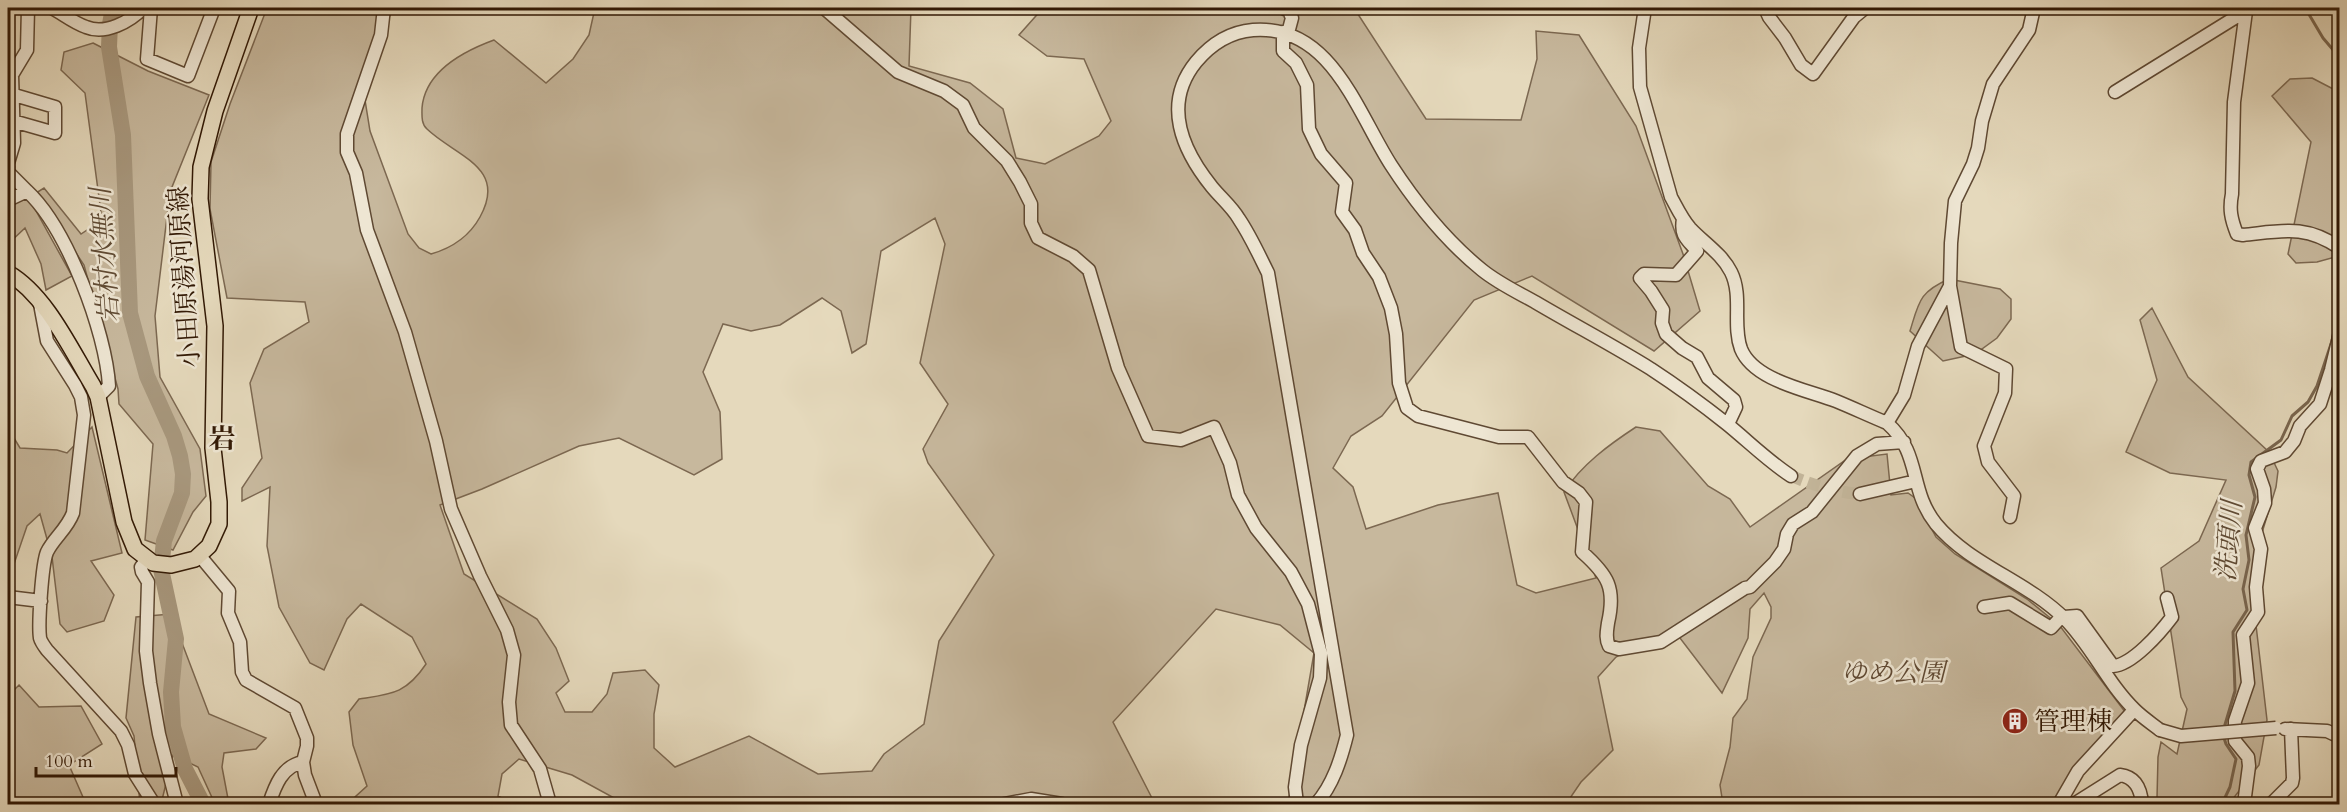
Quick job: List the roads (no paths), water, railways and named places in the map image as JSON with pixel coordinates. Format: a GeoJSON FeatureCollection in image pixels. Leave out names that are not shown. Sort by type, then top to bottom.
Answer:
{"type":"FeatureCollection","features":[{"type":"Feature","properties":{"kind":"main road","name":"小田原湯河原線"},"geometry":{"type":"LineString","coordinates":[[200,556],[214,538],[219,524],[213,448],[215,326],[200,200],[201,167],[215,111],[250,8]]}},
{"type":"Feature","properties":{"kind":"main road"},"geometry":{"type":"LineString","coordinates":[[8,273],[17,278],[40,301],[93,386],[98,397],[124,522],[135,549],[150,561],[171,565],[189,562],[200,556]]}},
{"type":"Feature","properties":{"kind":"street"},"geometry":{"type":"LineString","coordinates":[[28,8],[27,50],[12,75],[14,143],[8,172],[41,204],[74,263],[101,334],[108,364],[109,386],[98,397]]}},
{"type":"Feature","properties":{"kind":"street"},"geometry":{"type":"LineString","coordinates":[[52,8],[87,28],[98,30],[120,24],[135,16],[143,8]]}},
{"type":"Feature","properties":{"kind":"street"},"geometry":{"type":"LineString","coordinates":[[152,8],[147,59],[188,76],[214,8]]}},
{"type":"Feature","properties":{"kind":"street"},"geometry":{"type":"LineString","coordinates":[[384,8],[381,35],[347,134],[347,152],[356,173],[367,230],[405,332],[436,441],[452,509],[480,576],[507,630],[514,655],[509,702],[511,725],[540,769],[550,804]]}},
{"type":"Feature","properties":{"kind":"street"},"geometry":{"type":"LineString","coordinates":[[824,8],[898,72],[944,91],[963,105],[974,128],[1007,161],[1031,204],[1031,223],[1038,238],[1073,256],[1089,270],[1118,368],[1148,436],[1181,440],[1214,427],[1230,463],[1238,495],[1256,528],[1291,572],[1308,604],[1321,654],[1320,678],[1301,745],[1295,787],[1297,804]]}},
{"type":"Feature","properties":{"kind":"street"},"geometry":{"type":"LineString","coordinates":[[1282,8],[1289,11],[1292,18],[1282,51],[1296,63],[1307,85],[1309,129],[1321,154],[1346,183],[1342,212],[1354,230],[1363,253],[1379,277],[1391,308],[1396,334],[1399,383],[1404,404],[1418,416],[1500,437],[1528,437],[1563,482],[1587,502],[1582,552],[1602,570],[1611,592],[1611,610],[1606,634],[1609,646],[1620,649],[1661,642],[1744,588],[1750,587],[1775,562],[1784,549],[1787,534],[1793,524],[1812,512],[1857,456],[1877,444],[1904,442]]}},
{"type":"Feature","properties":{"kind":"street"},"geometry":{"type":"LineString","coordinates":[[1645,8],[1639,48],[1640,87],[1671,197],[1683,219],[1724,261],[1732,274],[1737,286],[1739,337],[1742,351],[1753,363],[1766,374],[1794,388],[1834,400],[1887,423],[1904,442],[1912,459],[1923,503],[1950,539],[2032,591],[2063,616],[2079,634],[2134,710],[2160,730],[2181,736],[2277,728],[2327,731],[2340,736]]}},
{"type":"Feature","properties":{"kind":"street"},"geometry":{"type":"LineString","coordinates":[[1766,8],[1769,17],[1801,65],[1813,74],[1854,17],[1865,8]]}},
{"type":"Feature","properties":{"kind":"street"},"geometry":{"type":"LineString","coordinates":[[2010,517],[2014,496],[1988,462],[1984,446],[2005,393],[2006,369],[1961,347],[1950,286],[1950,243],[1955,201],[1973,164],[1993,84],[2029,30],[2034,8]]}},
{"type":"Feature","properties":{"kind":"street"},"geometry":{"type":"LineString","coordinates":[[2115,92],[2248,9]]}},
{"type":"Feature","properties":{"kind":"street"},"geometry":{"type":"LineString","coordinates":[[2248,9],[2234,102],[2231,219],[2237,234],[2298,230],[2316,234],[2340,248]]}},
{"type":"Feature","properties":{"kind":"street"},"geometry":{"type":"LineString","coordinates":[[1316,804],[1325,794],[1341,759],[1347,735],[1268,273],[1239,218],[1211,186],[1188,151],[1177,117],[1180,93],[1191,69],[1214,44],[1234,33],[1247,30],[1286,32],[1310,45],[1326,59],[1353,98],[1391,165],[1423,211],[1445,237],[1484,272],[1652,369],[1728,424],[1777,467],[1791,476]]}},
{"type":"Feature","properties":{"kind":"street"},"geometry":{"type":"LineString","coordinates":[[11,94],[56,106],[55,133],[13,121]]}},
{"type":"Feature","properties":{"kind":"street"},"geometry":{"type":"LineString","coordinates":[[8,200],[27,191]]}},
{"type":"Feature","properties":{"kind":"street"},"geometry":{"type":"LineString","coordinates":[[1683,219],[1681,230],[1683,235],[1697,251],[1676,274],[1644,273],[1640,278],[1664,310],[1662,323],[1666,333],[1682,348],[1697,357],[1708,378],[1734,400],[1736,407],[1728,424]]}},
{"type":"Feature","properties":{"kind":"street"},"geometry":{"type":"LineString","coordinates":[[1887,423],[1904,395],[1918,346],[1950,286]]}},
{"type":"Feature","properties":{"kind":"street"},"geometry":{"type":"LineString","coordinates":[[40,301],[47,341],[75,385],[81,397],[84,415],[73,513],[69,525],[48,550],[41,601],[40,640],[121,731],[128,746],[135,774],[154,804]]}},
{"type":"Feature","properties":{"kind":"street"},"geometry":{"type":"LineString","coordinates":[[2244,804],[2249,766],[2248,757],[2235,741],[2235,721],[2248,683],[2243,635],[2258,612],[2256,587],[2261,549],[2255,528],[2265,503],[2264,489],[2257,469],[2261,461],[2285,452],[2294,441],[2300,426],[2320,404],[2340,333]]}},
{"type":"Feature","properties":{"kind":"street"},"geometry":{"type":"LineString","coordinates":[[1860,494],[1916,481]]}},
{"type":"Feature","properties":{"kind":"street"},"geometry":{"type":"LineString","coordinates":[[200,556],[229,591],[228,613],[240,642],[242,672],[246,680],[295,708],[307,738],[303,762],[316,804]]}},
{"type":"Feature","properties":{"kind":"street"},"geometry":{"type":"LineString","coordinates":[[150,561],[141,567],[148,582],[146,651],[159,734],[177,804]]}},
{"type":"Feature","properties":{"kind":"street"},"geometry":{"type":"LineString","coordinates":[[8,597],[41,601]]}},
{"type":"Feature","properties":{"kind":"street"},"geometry":{"type":"LineString","coordinates":[[1984,606],[2010,603],[2050,628],[2063,616],[2077,616],[2113,666],[2121,666],[2156,637],[2172,618],[2168,598]]}},
{"type":"Feature","properties":{"kind":"street"},"geometry":{"type":"LineString","coordinates":[[2066,804],[2078,771],[2134,710]]}},
{"type":"Feature","properties":{"kind":"street"},"geometry":{"type":"LineString","coordinates":[[2271,804],[2292,783],[2291,729]]}},
{"type":"Feature","properties":{"kind":"street"},"geometry":{"type":"LineString","coordinates":[[269,804],[279,778],[291,766],[303,762]]}},
{"type":"Feature","properties":{"kind":"street"},"geometry":{"type":"LineString","coordinates":[[2066,804],[2120,775],[2128,777],[2138,787],[2142,804]]}},
{"type":"Feature","properties":{"kind":"street"},"geometry":{"type":"LineString","coordinates":[[1004,804],[1031,799],[1062,804]]}},
{"type":"Feature","properties":{"kind":"waterway","name":"岩村水無川"},"geometry":{"type":"LineString","coordinates":[[113,8],[109,47],[123,135],[130,313],[147,376],[174,436],[183,474],[182,493],[164,541],[161,569],[176,639],[171,692],[173,727],[185,769],[203,804]]}},
{"type":"Feature","properties":{"kind":"waterway","name":"洗頭川"},"geometry":{"type":"LineString","coordinates":[[2307,8],[2323,38],[2340,58]]}},
{"type":"Feature","properties":{"kind":"waterway","name":"洗頭川"},"geometry":{"type":"LineString","coordinates":[[2224,728],[2235,691],[2233,632],[2247,610],[2243,589],[2249,560],[2246,535],[2255,497],[2249,475],[2251,462],[2281,440],[2292,416],[2308,402],[2317,386],[2332,341],[2340,299]]}},
{"type":"Feature","properties":{"kind":"waterway","name":"洗頭川"},"geometry":{"type":"LineString","coordinates":[[2222,804],[2230,787],[2236,759],[2223,735]]}},
{"type":"Feature","properties":{"kind":"tunnel"},"geometry":{"type":"LineString","coordinates":[[1791,476],[1825,488],[1860,494]]}},
{"type":"Feature","properties":{"kind":"place","name":"管理棟"},"geometry":{"type":"Point","coordinates":[2015,721]}},
{"type":"Feature","properties":{"kind":"district","name":"岩"},"geometry":{"type":"Point","coordinates":[222,439]}},
{"type":"Feature","properties":{"kind":"park label","name":"ゆめ公園"},"geometry":{"type":"Point","coordinates":[1893,672]}}]}
